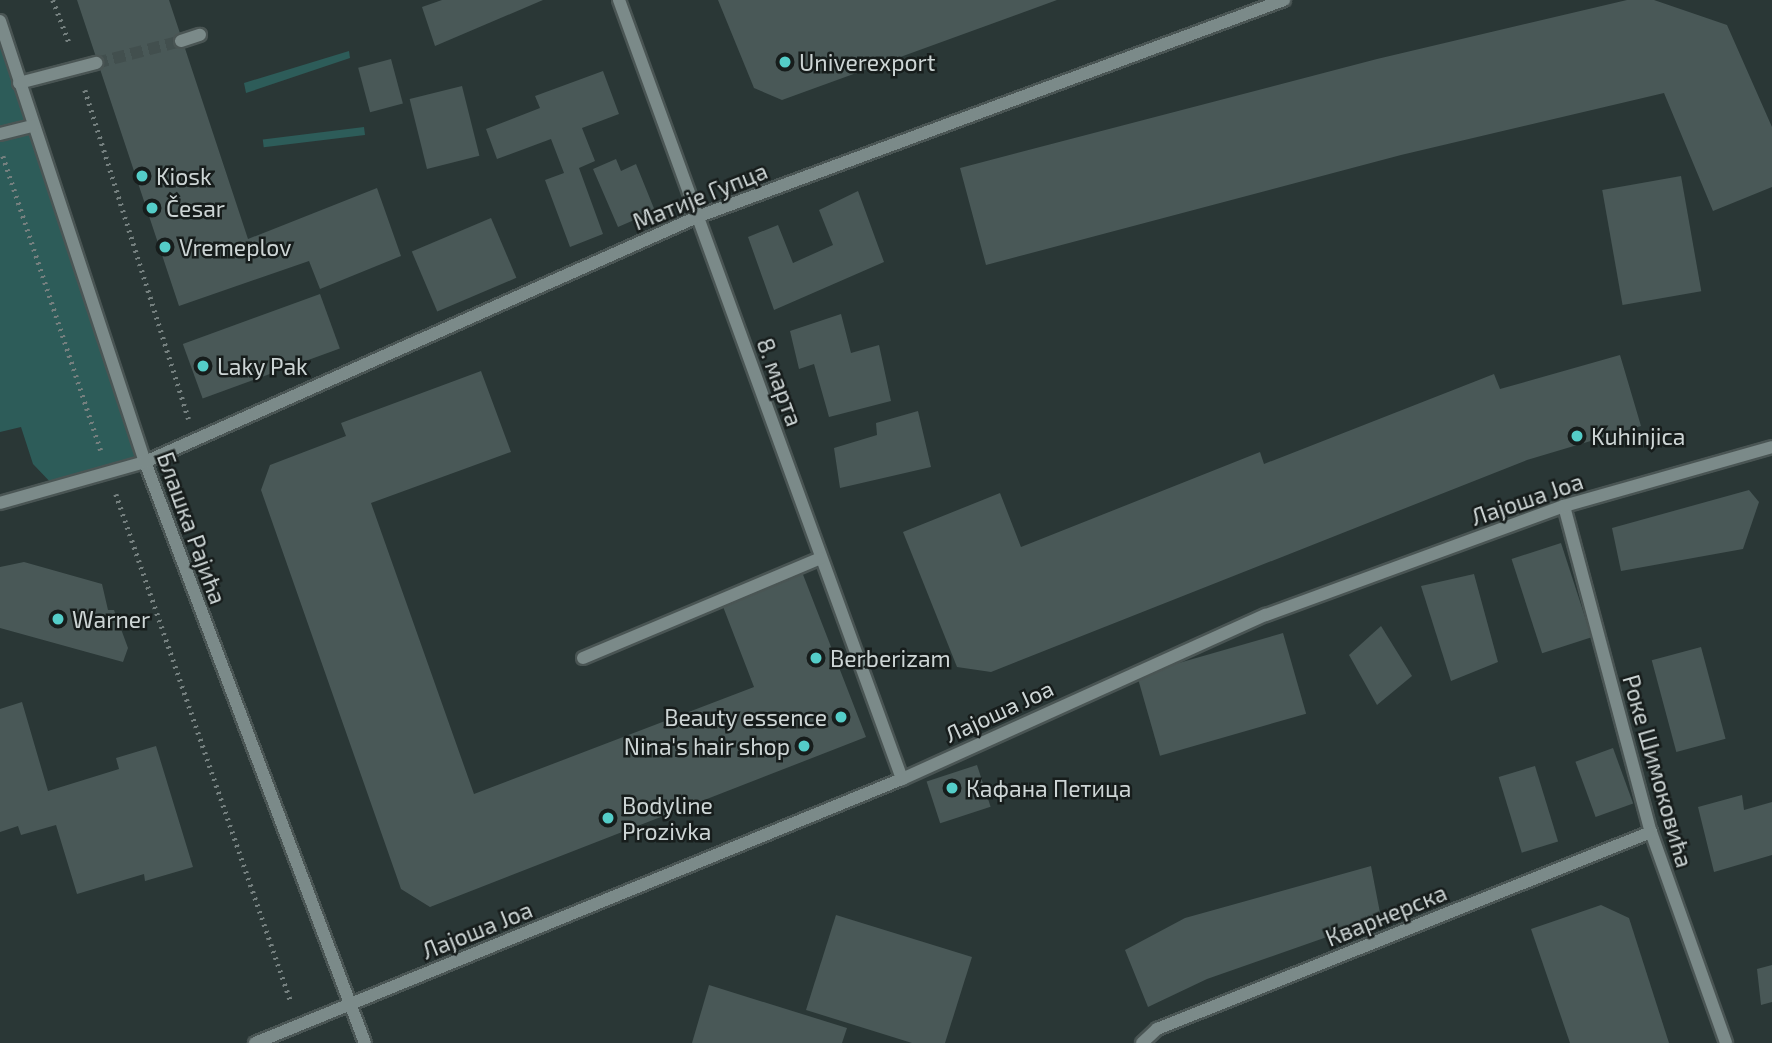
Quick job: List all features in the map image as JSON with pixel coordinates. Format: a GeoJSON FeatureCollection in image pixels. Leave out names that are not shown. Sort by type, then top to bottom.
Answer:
{"type":"FeatureCollection","features":[{"type":"Feature","properties":{"kind":"street","name":"8. марта"},"geometry":{"type":"LineString","coordinates":[[619,0],[902,779]]}},
{"type":"Feature","properties":{"kind":"street","name":"Матије Гупца"},"geometry":{"type":"LineString","coordinates":[[0,503],[145,462],[697,218],[1284,0]]}},
{"type":"Feature","properties":{"kind":"street","name":"Блашка Рајића"},"geometry":{"type":"LineString","coordinates":[[0,21],[145,462],[365,1043]]}},
{"type":"Feature","properties":{"kind":"street"},"geometry":{"type":"LineString","coordinates":[[181,41],[200,35]]}},
{"type":"Feature","properties":{"kind":"street"},"geometry":{"type":"LineString","coordinates":[[19,83],[96,63]]}},
{"type":"Feature","properties":{"kind":"street"},"geometry":{"type":"LineString","coordinates":[[0,134],[33,126]]}},
{"type":"Feature","properties":{"kind":"street","name":"Лајоша Јоа"},"geometry":{"type":"LineString","coordinates":[[255,1043],[902,779],[1266,615],[1564,506],[1772,447]]}},
{"type":"Feature","properties":{"kind":"street","name":"Роке Шимоковића"},"geometry":{"type":"LineString","coordinates":[[1564,506],[1651,832],[1726,1043]]}},
{"type":"Feature","properties":{"kind":"street"},"geometry":{"type":"LineString","coordinates":[[583,658],[821,558]]}},
{"type":"Feature","properties":{"kind":"street","name":"Кварнерска"},"geometry":{"type":"LineString","coordinates":[[1142,1043],[1157,1029],[1651,832]]}},
{"type":"Feature","properties":{"kind":"path"},"geometry":{"type":"LineString","coordinates":[[53,0],[78,68],[196,440]]}},
{"type":"Feature","properties":{"kind":"path"},"geometry":{"type":"LineString","coordinates":[[0,148],[108,472],[282,969],[297,1026]]}},
{"type":"Feature","properties":{"kind":"shaded area"},"geometry":{"type":"Polygon","coordinates":[[[0,20],[145,462],[55,487],[33,464],[21,427],[0,432],[0,20]]]}},
{"type":"Feature","properties":{"kind":"shaded area"},"geometry":{"type":"Polygon","coordinates":[[[349,51],[350,58],[246,93],[244,83],[349,51]]]}},
{"type":"Feature","properties":{"kind":"shaded area"},"geometry":{"type":"Polygon","coordinates":[[[364,127],[365,135],[264,147],[263,139],[364,127]]]}},
{"type":"Feature","properties":{"kind":"building"},"geometry":{"type":"Polygon","coordinates":[[[77,0],[169,0],[248,239],[377,188],[401,256],[320,289],[309,261],[179,306],[77,0]]]}},
{"type":"Feature","properties":{"kind":"building"},"geometry":{"type":"Polygon","coordinates":[[[442,0],[543,0],[435,46],[422,7],[442,0]]]}},
{"type":"Feature","properties":{"kind":"building"},"geometry":{"type":"Polygon","coordinates":[[[718,0],[1057,0],[782,100],[754,88],[718,0]]]}},
{"type":"Feature","properties":{"kind":"building"},"geometry":{"type":"Polygon","coordinates":[[[1627,0],[1654,0],[1727,25],[1772,127],[1772,187],[1713,211],[1664,93],[1401,155],[986,265],[960,168],[1377,59],[1627,0]]]}},
{"type":"Feature","properties":{"kind":"building"},"geometry":{"type":"Polygon","coordinates":[[[391,59],[403,103],[370,112],[358,68],[391,59]]]}},
{"type":"Feature","properties":{"kind":"building"},"geometry":{"type":"Polygon","coordinates":[[[603,71],[619,114],[582,128],[595,161],[579,168],[603,234],[570,247],[545,180],[564,173],[551,139],[497,159],[486,129],[540,108],[535,96],[603,71]]]}},
{"type":"Feature","properties":{"kind":"building"},"geometry":{"type":"Polygon","coordinates":[[[462,86],[479,156],[427,169],[410,99],[462,86]]]}},
{"type":"Feature","properties":{"kind":"building"},"geometry":{"type":"Polygon","coordinates":[[[616,159],[621,171],[636,164],[655,211],[618,227],[593,169],[616,159]]]}},
{"type":"Feature","properties":{"kind":"building"},"geometry":{"type":"Polygon","coordinates":[[[1681,176],[1701,291],[1623,305],[1602,190],[1681,176]]]}},
{"type":"Feature","properties":{"kind":"building"},"geometry":{"type":"Polygon","coordinates":[[[858,191],[884,262],[774,310],[748,237],[778,225],[793,263],[833,245],[819,210],[858,191]]]}},
{"type":"Feature","properties":{"kind":"building"},"geometry":{"type":"Polygon","coordinates":[[[491,218],[516,278],[437,311],[412,252],[491,218]]]}},
{"type":"Feature","properties":{"kind":"building"},"geometry":{"type":"Polygon","coordinates":[[[320,294],[340,349],[203,398],[183,344],[320,294]]]}},
{"type":"Feature","properties":{"kind":"building"},"geometry":{"type":"Polygon","coordinates":[[[841,314],[851,353],[879,345],[891,401],[829,417],[814,364],[799,369],[790,331],[841,314]]]}},
{"type":"Feature","properties":{"kind":"building"},"geometry":{"type":"Polygon","coordinates":[[[1620,355],[1641,426],[1527,460],[991,672],[957,667],[903,532],[1000,493],[1021,547],[1260,452],[1264,464],[1494,374],[1500,389],[1620,355]]]}},
{"type":"Feature","properties":{"kind":"building"},"geometry":{"type":"Polygon","coordinates":[[[481,371],[511,452],[371,503],[474,794],[754,687],[722,604],[802,572],[866,737],[430,907],[401,889],[261,490],[270,465],[346,436],[341,423],[481,371]]]}},
{"type":"Feature","properties":{"kind":"building"},"geometry":{"type":"Polygon","coordinates":[[[918,411],[931,467],[840,488],[834,448],[877,435],[876,423],[918,411]]]}},
{"type":"Feature","properties":{"kind":"building"},"geometry":{"type":"Polygon","coordinates":[[[1749,490],[1759,502],[1743,549],[1621,571],[1612,528],[1749,490]]]}},
{"type":"Feature","properties":{"kind":"building"},"geometry":{"type":"Polygon","coordinates":[[[1561,543],[1592,637],[1542,653],[1512,559],[1561,543]]]}},
{"type":"Feature","properties":{"kind":"building","name":"Warner"},"geometry":{"type":"Polygon","coordinates":[[[24,562],[102,584],[108,610],[114,610],[128,648],[123,662],[0,628],[0,567],[24,562]]]}},
{"type":"Feature","properties":{"kind":"building"},"geometry":{"type":"Polygon","coordinates":[[[1474,574],[1498,662],[1451,681],[1421,586],[1474,574]]]}},
{"type":"Feature","properties":{"kind":"building"},"geometry":{"type":"Polygon","coordinates":[[[1381,626],[1412,676],[1377,705],[1349,655],[1381,626]]]}},
{"type":"Feature","properties":{"kind":"building"},"geometry":{"type":"Polygon","coordinates":[[[1283,633],[1306,714],[1160,756],[1137,675],[1283,633]]]}},
{"type":"Feature","properties":{"kind":"building"},"geometry":{"type":"Polygon","coordinates":[[[1701,647],[1726,739],[1676,752],[1652,660],[1701,647]]]}},
{"type":"Feature","properties":{"kind":"building"},"geometry":{"type":"Polygon","coordinates":[[[22,702],[48,791],[119,769],[116,758],[156,746],[193,867],[145,881],[144,874],[77,894],[56,825],[21,835],[18,826],[0,832],[0,709],[22,702]]]}},
{"type":"Feature","properties":{"kind":"building"},"geometry":{"type":"Polygon","coordinates":[[[1613,748],[1633,803],[1596,817],[1575,762],[1613,748]]]}},
{"type":"Feature","properties":{"kind":"building"},"geometry":{"type":"Polygon","coordinates":[[[977,765],[991,807],[940,823],[927,781],[977,765]]]}},
{"type":"Feature","properties":{"kind":"building"},"geometry":{"type":"Polygon","coordinates":[[[1535,766],[1558,842],[1522,853],[1499,777],[1535,766]]]}},
{"type":"Feature","properties":{"kind":"building"},"geometry":{"type":"Polygon","coordinates":[[[1742,795],[1744,810],[1772,802],[1772,855],[1714,872],[1698,807],[1742,795]]]}},
{"type":"Feature","properties":{"kind":"building"},"geometry":{"type":"Polygon","coordinates":[[[1371,866],[1381,918],[1207,979],[1148,1007],[1125,950],[1185,918],[1371,866]]]}},
{"type":"Feature","properties":{"kind":"building"},"geometry":{"type":"Polygon","coordinates":[[[1601,905],[1629,918],[1669,1043],[1570,1043],[1531,929],[1601,905]]]}},
{"type":"Feature","properties":{"kind":"building"},"geometry":{"type":"Polygon","coordinates":[[[836,915],[972,957],[945,1043],[912,1043],[806,1010],[836,915]]]}},
{"type":"Feature","properties":{"kind":"building"},"geometry":{"type":"Polygon","coordinates":[[[1772,965],[1772,1002],[1761,1005],[1757,969],[1772,965]]]}},
{"type":"Feature","properties":{"kind":"building"},"geometry":{"type":"Polygon","coordinates":[[[709,985],[847,1028],[842,1043],[692,1043],[709,985]]]}},
{"type":"Feature","properties":{"kind":"tunnel"},"geometry":{"type":"LineString","coordinates":[[96,63],[181,41]]}},
{"type":"Feature","properties":{"kind":"place","name":"Univerexport"},"geometry":{"type":"Point","coordinates":[785,62]}},
{"type":"Feature","properties":{"kind":"place","name":"Kiosk"},"geometry":{"type":"Point","coordinates":[142,176]}},
{"type":"Feature","properties":{"kind":"place","name":"Česar"},"geometry":{"type":"Point","coordinates":[152,208]}},
{"type":"Feature","properties":{"kind":"place","name":"Vremeplov"},"geometry":{"type":"Point","coordinates":[165,247]}},
{"type":"Feature","properties":{"kind":"place","name":"Laky Pak"},"geometry":{"type":"Point","coordinates":[203,366]}},
{"type":"Feature","properties":{"kind":"place","name":"Kuhinjica"},"geometry":{"type":"Point","coordinates":[1577,436]}},
{"type":"Feature","properties":{"kind":"place","name":"Warner"},"geometry":{"type":"Point","coordinates":[58,619]}},
{"type":"Feature","properties":{"kind":"place","name":"Berberizam"},"geometry":{"type":"Point","coordinates":[816,658]}},
{"type":"Feature","properties":{"kind":"place","name":"Beauty essence"},"geometry":{"type":"Point","coordinates":[841,717]}},
{"type":"Feature","properties":{"kind":"place","name":"Nina's hair shop"},"geometry":{"type":"Point","coordinates":[804,746]}},
{"type":"Feature","properties":{"kind":"place","name":"Кафана Петица"},"geometry":{"type":"Point","coordinates":[952,788]}},
{"type":"Feature","properties":{"kind":"place","name":"Bodyline Prozivka"},"geometry":{"type":"Point","coordinates":[608,818]}}]}
